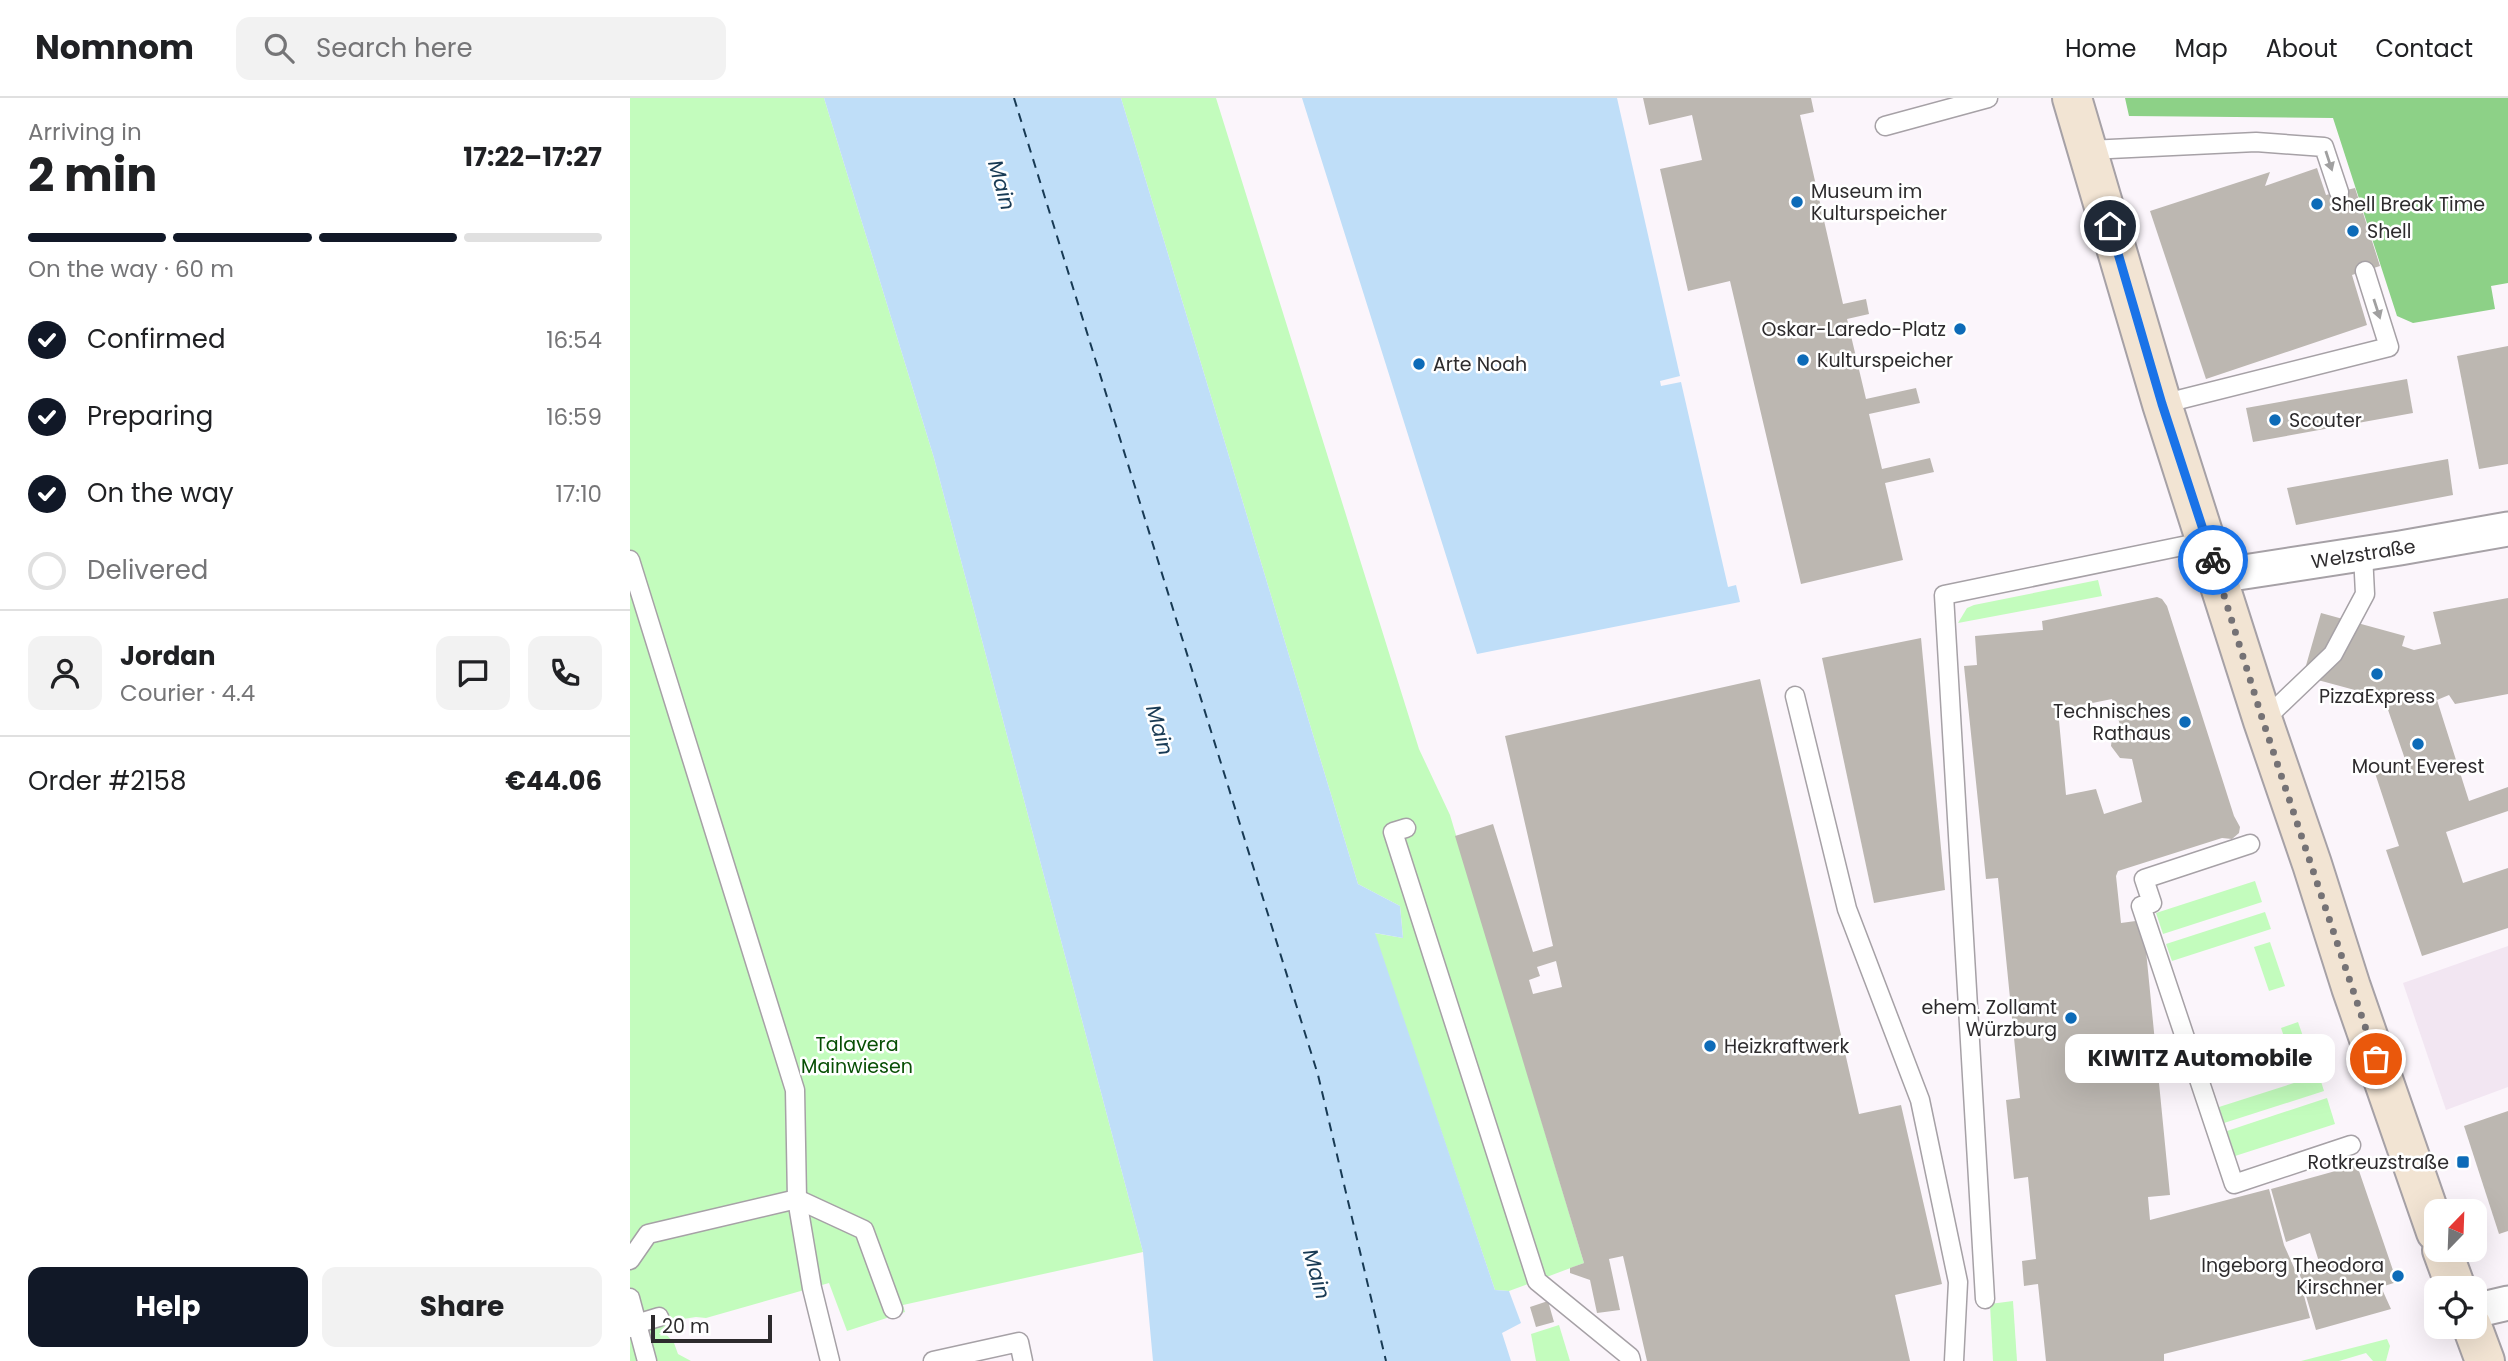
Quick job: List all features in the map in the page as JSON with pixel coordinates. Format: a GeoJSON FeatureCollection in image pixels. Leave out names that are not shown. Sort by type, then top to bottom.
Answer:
{"type":"FeatureCollection","features":[{"type":"Feature","properties":{"kind":"main road"},"geometry":{"type":"LineString","coordinates":[[2072,98],[2162,404],[2263,721],[2425,1199]]}},
{"type":"Feature","properties":{"kind":"main road"},"geometry":{"type":"LineString","coordinates":[[2477,1339],[2485,1361]]}},
{"type":"Feature","properties":{"kind":"street","name":"Welzstraße"},"geometry":{"type":"LineString","coordinates":[[2212,559],[2363,554],[2508,529]]}},
{"type":"Feature","properties":{"kind":"street"},"geometry":{"type":"LineString","coordinates":[[2487,1308],[2508,1303]]}},
{"type":"Feature","properties":{"kind":"lane"},"geometry":{"type":"LineString","coordinates":[[1885,126],[1988,98]]}},
{"type":"Feature","properties":{"kind":"lane"},"geometry":{"type":"LineString","coordinates":[[2089,150],[2256,142],[2324,147],[2339,192]]}},
{"type":"Feature","properties":{"kind":"lane"},"geometry":{"type":"LineString","coordinates":[[2162,404],[2389,347],[2365,271]]}},
{"type":"Feature","properties":{"kind":"lane"},"geometry":{"type":"LineString","coordinates":[[2263,721],[2333,654],[2365,594],[2363,554]]}},
{"type":"Feature","properties":{"kind":"lane"},"geometry":{"type":"LineString","coordinates":[[1985,1299],[1944,595],[2212,559]]}},
{"type":"Feature","properties":{"kind":"lane"},"geometry":{"type":"LineString","coordinates":[[630,560],[795,1090],[797,1199],[812,1288],[830,1361]]}},
{"type":"Feature","properties":{"kind":"lane"},"geometry":{"type":"LineString","coordinates":[[1795,696],[1847,909],[1920,1100],[1958,1282],[1954,1361]]}},
{"type":"Feature","properties":{"kind":"lane"},"geometry":{"type":"LineString","coordinates":[[1406,828],[1393,832],[1537,1281],[1630,1357],[1631,1361]]}},
{"type":"Feature","properties":{"kind":"lane"},"geometry":{"type":"LineString","coordinates":[[2250,844],[2144,880],[2152,903],[2141,906],[2234,1184],[2351,1145]]}},
{"type":"Feature","properties":{"kind":"lane"},"geometry":{"type":"LineString","coordinates":[[630,1260],[648,1234],[797,1199],[864,1230],[893,1308]]}},
{"type":"Feature","properties":{"kind":"lane"},"geometry":{"type":"LineString","coordinates":[[630,1298],[633,1326],[647,1361]]}},
{"type":"Feature","properties":{"kind":"lane"},"geometry":{"type":"LineString","coordinates":[[633,1326],[659,1317]]}},
{"type":"Feature","properties":{"kind":"lane"},"geometry":{"type":"LineString","coordinates":[[933,1361],[1019,1342],[1023,1361]]}},
{"type":"Feature","properties":{"kind":"shaded area"},"geometry":{"type":"Polygon","coordinates":[[[2508,946],[2508,1087],[2446,1110],[2403,983],[2508,946]]]}},
{"type":"Feature","properties":{"kind":"green space","name":"Talavera Mainwiesen"},"geometry":{"type":"Polygon","coordinates":[[[630,98],[824,98],[934,458],[1143,1252],[903,1305],[905,1312],[847,1331],[829,1283],[706,1318],[670,1321],[665,1333],[674,1343],[678,1354],[691,1361],[630,1361],[630,98]]]}},
{"type":"Feature","properties":{"kind":"green space"},"geometry":{"type":"Polygon","coordinates":[[[1121,98],[1216,98],[1419,749],[1450,815],[1584,1263],[1509,1291],[1495,1290],[1374,933],[1403,938],[1400,906],[1358,884],[1121,98]]]}},
{"type":"Feature","properties":{"kind":"green space"},"geometry":{"type":"Polygon","coordinates":[[[2125,98],[2508,98],[2508,283],[2491,286],[2495,309],[2413,323],[2397,316],[2333,118],[2129,116],[2125,98]]]}},
{"type":"Feature","properties":{"kind":"green space"},"geometry":{"type":"Polygon","coordinates":[[[2098,580],[2102,596],[1958,623],[1967,608],[1974,605],[2098,580]]]}},
{"type":"Feature","properties":{"kind":"green space"},"geometry":{"type":"Polygon","coordinates":[[[2255,881],[2262,902],[2163,934],[2156,913],[2255,881]]]}},
{"type":"Feature","properties":{"kind":"green space"},"geometry":{"type":"Polygon","coordinates":[[[2265,912],[2271,929],[2172,961],[2166,944],[2265,912]]]}},
{"type":"Feature","properties":{"kind":"green space"},"geometry":{"type":"Polygon","coordinates":[[[2270,942],[2285,986],[2269,991],[2254,947],[2270,942]]]}},
{"type":"Feature","properties":{"kind":"green space"},"geometry":{"type":"Polygon","coordinates":[[[2298,1022],[2313,1065],[2296,1071],[2281,1028],[2298,1022]]]}},
{"type":"Feature","properties":{"kind":"green space"},"geometry":{"type":"Polygon","coordinates":[[[2319,1075],[2324,1091],[2224,1123],[2219,1107],[2319,1075]]]}},
{"type":"Feature","properties":{"kind":"green space"},"geometry":{"type":"Polygon","coordinates":[[[2327,1098],[2335,1124],[2235,1156],[2227,1131],[2327,1098]]]}},
{"type":"Feature","properties":{"kind":"green space"},"geometry":{"type":"Polygon","coordinates":[[[2013,1301],[2017,1361],[1993,1361],[1990,1304],[2013,1301]]]}},
{"type":"Feature","properties":{"kind":"green space"},"geometry":{"type":"Polygon","coordinates":[[[1559,1325],[1570,1361],[1536,1361],[1531,1334],[1559,1325]]]}},
{"type":"Feature","properties":{"kind":"green space"},"geometry":{"type":"Polygon","coordinates":[[[2387,1339],[2390,1346],[2386,1361],[2373,1361],[2366,1353],[2339,1361],[2301,1361],[2387,1339]]]}},
{"type":"Feature","properties":{"kind":"water","name":"Main"},"geometry":{"type":"Polygon","coordinates":[[[824,98],[1121,98],[1358,884],[1400,906],[1403,938],[1375,933],[1495,1290],[1509,1291],[1521,1323],[1502,1333],[1511,1361],[1153,1361],[1143,1252],[934,458],[824,98]]]}},
{"type":"Feature","properties":{"kind":"water"},"geometry":{"type":"Polygon","coordinates":[[[1302,98],[1617,98],[1680,376],[1660,381],[1661,386],[1681,382],[1728,587],[1736,585],[1740,602],[1477,654],[1302,98]]]}},
{"type":"Feature","properties":{"kind":"building","name":"Kulturspeicher"},"geometry":{"type":"Polygon","coordinates":[[[1643,98],[1811,98],[1814,112],[1800,115],[1843,304],[1866,299],[1869,314],[1847,319],[1866,399],[1916,388],[1920,403],[1869,414],[1882,469],[1930,458],[1934,472],[1885,483],[1903,560],[1801,584],[1730,281],[1688,291],[1660,169],[1702,160],[1692,115],[1649,125],[1643,98]]]}},
{"type":"Feature","properties":{"kind":"building"},"geometry":{"type":"Polygon","coordinates":[[[2317,168],[2326,195],[2355,188],[2380,266],[2352,275],[2367,325],[2206,379],[2150,211],[2270,172],[2265,186],[2317,168]]]}},
{"type":"Feature","properties":{"kind":"building"},"geometry":{"type":"Polygon","coordinates":[[[2508,346],[2508,464],[2479,469],[2457,356],[2508,346]]]}},
{"type":"Feature","properties":{"kind":"building"},"geometry":{"type":"Polygon","coordinates":[[[2407,379],[2413,413],[2253,442],[2246,408],[2407,379]]]}},
{"type":"Feature","properties":{"kind":"building"},"geometry":{"type":"Polygon","coordinates":[[[2448,459],[2453,495],[2296,525],[2287,488],[2448,459]]]}},
{"type":"Feature","properties":{"kind":"building","name":"ehem. Zollamt Würzburg"},"geometry":{"type":"Polygon","coordinates":[[[2157,597],[2162,599],[2167,606],[2234,816],[2240,827],[2239,833],[2232,839],[2222,838],[2118,871],[2116,876],[2121,923],[2143,920],[2170,1195],[2148,1197],[2150,1220],[2269,1189],[2284,1245],[2300,1281],[2310,1318],[2164,1354],[2164,1361],[2046,1361],[2038,1284],[2024,1286],[2022,1261],[2036,1259],[2028,1177],[2014,1179],[2006,1100],[2020,1098],[1998,878],[1986,879],[1964,666],[1977,665],[1975,636],[2043,630],[2042,621],[2157,597]],[[2112,699],[2058,710],[2066,795],[2096,789],[2104,814],[2142,802],[2132,759],[2120,758],[2111,746],[2112,737],[2121,728],[2112,699]]]}},
{"type":"Feature","properties":{"kind":"building"},"geometry":{"type":"Polygon","coordinates":[[[2508,598],[2508,694],[2455,704],[2449,695],[2437,700],[2469,801],[2508,787],[2508,811],[2446,832],[2463,883],[2508,868],[2508,928],[2422,956],[2386,850],[2399,846],[2375,773],[2406,762],[2386,704],[2388,699],[2303,676],[2321,613],[2405,636],[2402,646],[2414,650],[2441,644],[2433,612],[2508,598]]]}},
{"type":"Feature","properties":{"kind":"building"},"geometry":{"type":"Polygon","coordinates":[[[1921,638],[1945,890],[1874,903],[1822,658],[1921,638]]]}},
{"type":"Feature","properties":{"kind":"building","name":"Heizkraftwerk"},"geometry":{"type":"Polygon","coordinates":[[[1760,679],[1859,1114],[1901,1105],[1942,1284],[1895,1295],[1910,1361],[1647,1361],[1623,1256],[1609,1259],[1620,1310],[1597,1313],[1590,1280],[1570,1273],[1570,1268],[1584,1263],[1455,836],[1493,824],[1533,952],[1553,946],[1505,736],[1760,679]],[[1556,961],[1537,967],[1540,976],[1529,980],[1533,994],[1562,987],[1556,961]]]}},
{"type":"Feature","properties":{"kind":"building"},"geometry":{"type":"Polygon","coordinates":[[[2508,1111],[2508,1231],[2499,1234],[2464,1126],[2508,1111]]]}},
{"type":"Feature","properties":{"kind":"building"},"geometry":{"type":"Polygon","coordinates":[[[2357,1165],[2397,1282],[2381,1287],[2391,1309],[2316,1330],[2299,1272],[2320,1265],[2310,1233],[2286,1242],[2271,1189],[2357,1165]]]}},
{"type":"Feature","properties":{"kind":"building"},"geometry":{"type":"Polygon","coordinates":[[[1548,1301],[1554,1322],[1536,1327],[1530,1307],[1548,1301]]]}},
{"type":"Feature","properties":{"kind":"ferry route"},"geometry":{"type":"LineString","coordinates":[[1014,98],[1318,1075],[1386,1361]]}},
{"type":"Feature","properties":{"kind":"way so far"},"geometry":{"type":"LineString","coordinates":[[2213,560],[2263,721],[2376,1059]]}},
{"type":"Feature","properties":{"kind":"place","name":"Museum im Kulturspeicher"},"geometry":{"type":"Point","coordinates":[1797,202]}},
{"type":"Feature","properties":{"kind":"place","name":"Shell Break Time"},"geometry":{"type":"Point","coordinates":[2317,204]}},
{"type":"Feature","properties":{"kind":"place","name":"Shell"},"geometry":{"type":"Point","coordinates":[2353,231]}},
{"type":"Feature","properties":{"kind":"place","name":"Oskar-Laredo-Platz"},"geometry":{"type":"Point","coordinates":[1960,329]}},
{"type":"Feature","properties":{"kind":"place","name":"Kulturspeicher"},"geometry":{"type":"Point","coordinates":[1803,360]}},
{"type":"Feature","properties":{"kind":"place","name":"Arte Noah"},"geometry":{"type":"Point","coordinates":[1419,364]}},
{"type":"Feature","properties":{"kind":"place","name":"Scouter"},"geometry":{"type":"Point","coordinates":[2275,420]}},
{"type":"Feature","properties":{"kind":"place","name":"PizzaExpress"},"geometry":{"type":"Point","coordinates":[2377,674]}},
{"type":"Feature","properties":{"kind":"place","name":"Technisches Rathaus"},"geometry":{"type":"Point","coordinates":[2185,722]}},
{"type":"Feature","properties":{"kind":"place","name":"Mount Everest"},"geometry":{"type":"Point","coordinates":[2418,744]}},
{"type":"Feature","properties":{"kind":"place","name":"ehem. Zollamt Würzburg"},"geometry":{"type":"Point","coordinates":[2071,1018]}},
{"type":"Feature","properties":{"kind":"place","name":"Heizkraftwerk"},"geometry":{"type":"Point","coordinates":[1710,1046]}},
{"type":"Feature","properties":{"kind":"place","name":"KIWITZ Automobile"},"geometry":{"type":"Point","coordinates":[2376,1059]}},
{"type":"Feature","properties":{"kind":"place","name":"Rotkreuzstraße"},"geometry":{"type":"Point","coordinates":[2463,1162]}},
{"type":"Feature","properties":{"kind":"place","name":"Ingeborg Theodora Kirschner"},"geometry":{"type":"Point","coordinates":[2398,1276]}},
{"type":"Feature","properties":{"kind":"route"},"geometry":{"type":"LineString","coordinates":[[2110,226],[2162,404],[2213,560]]}}]}
